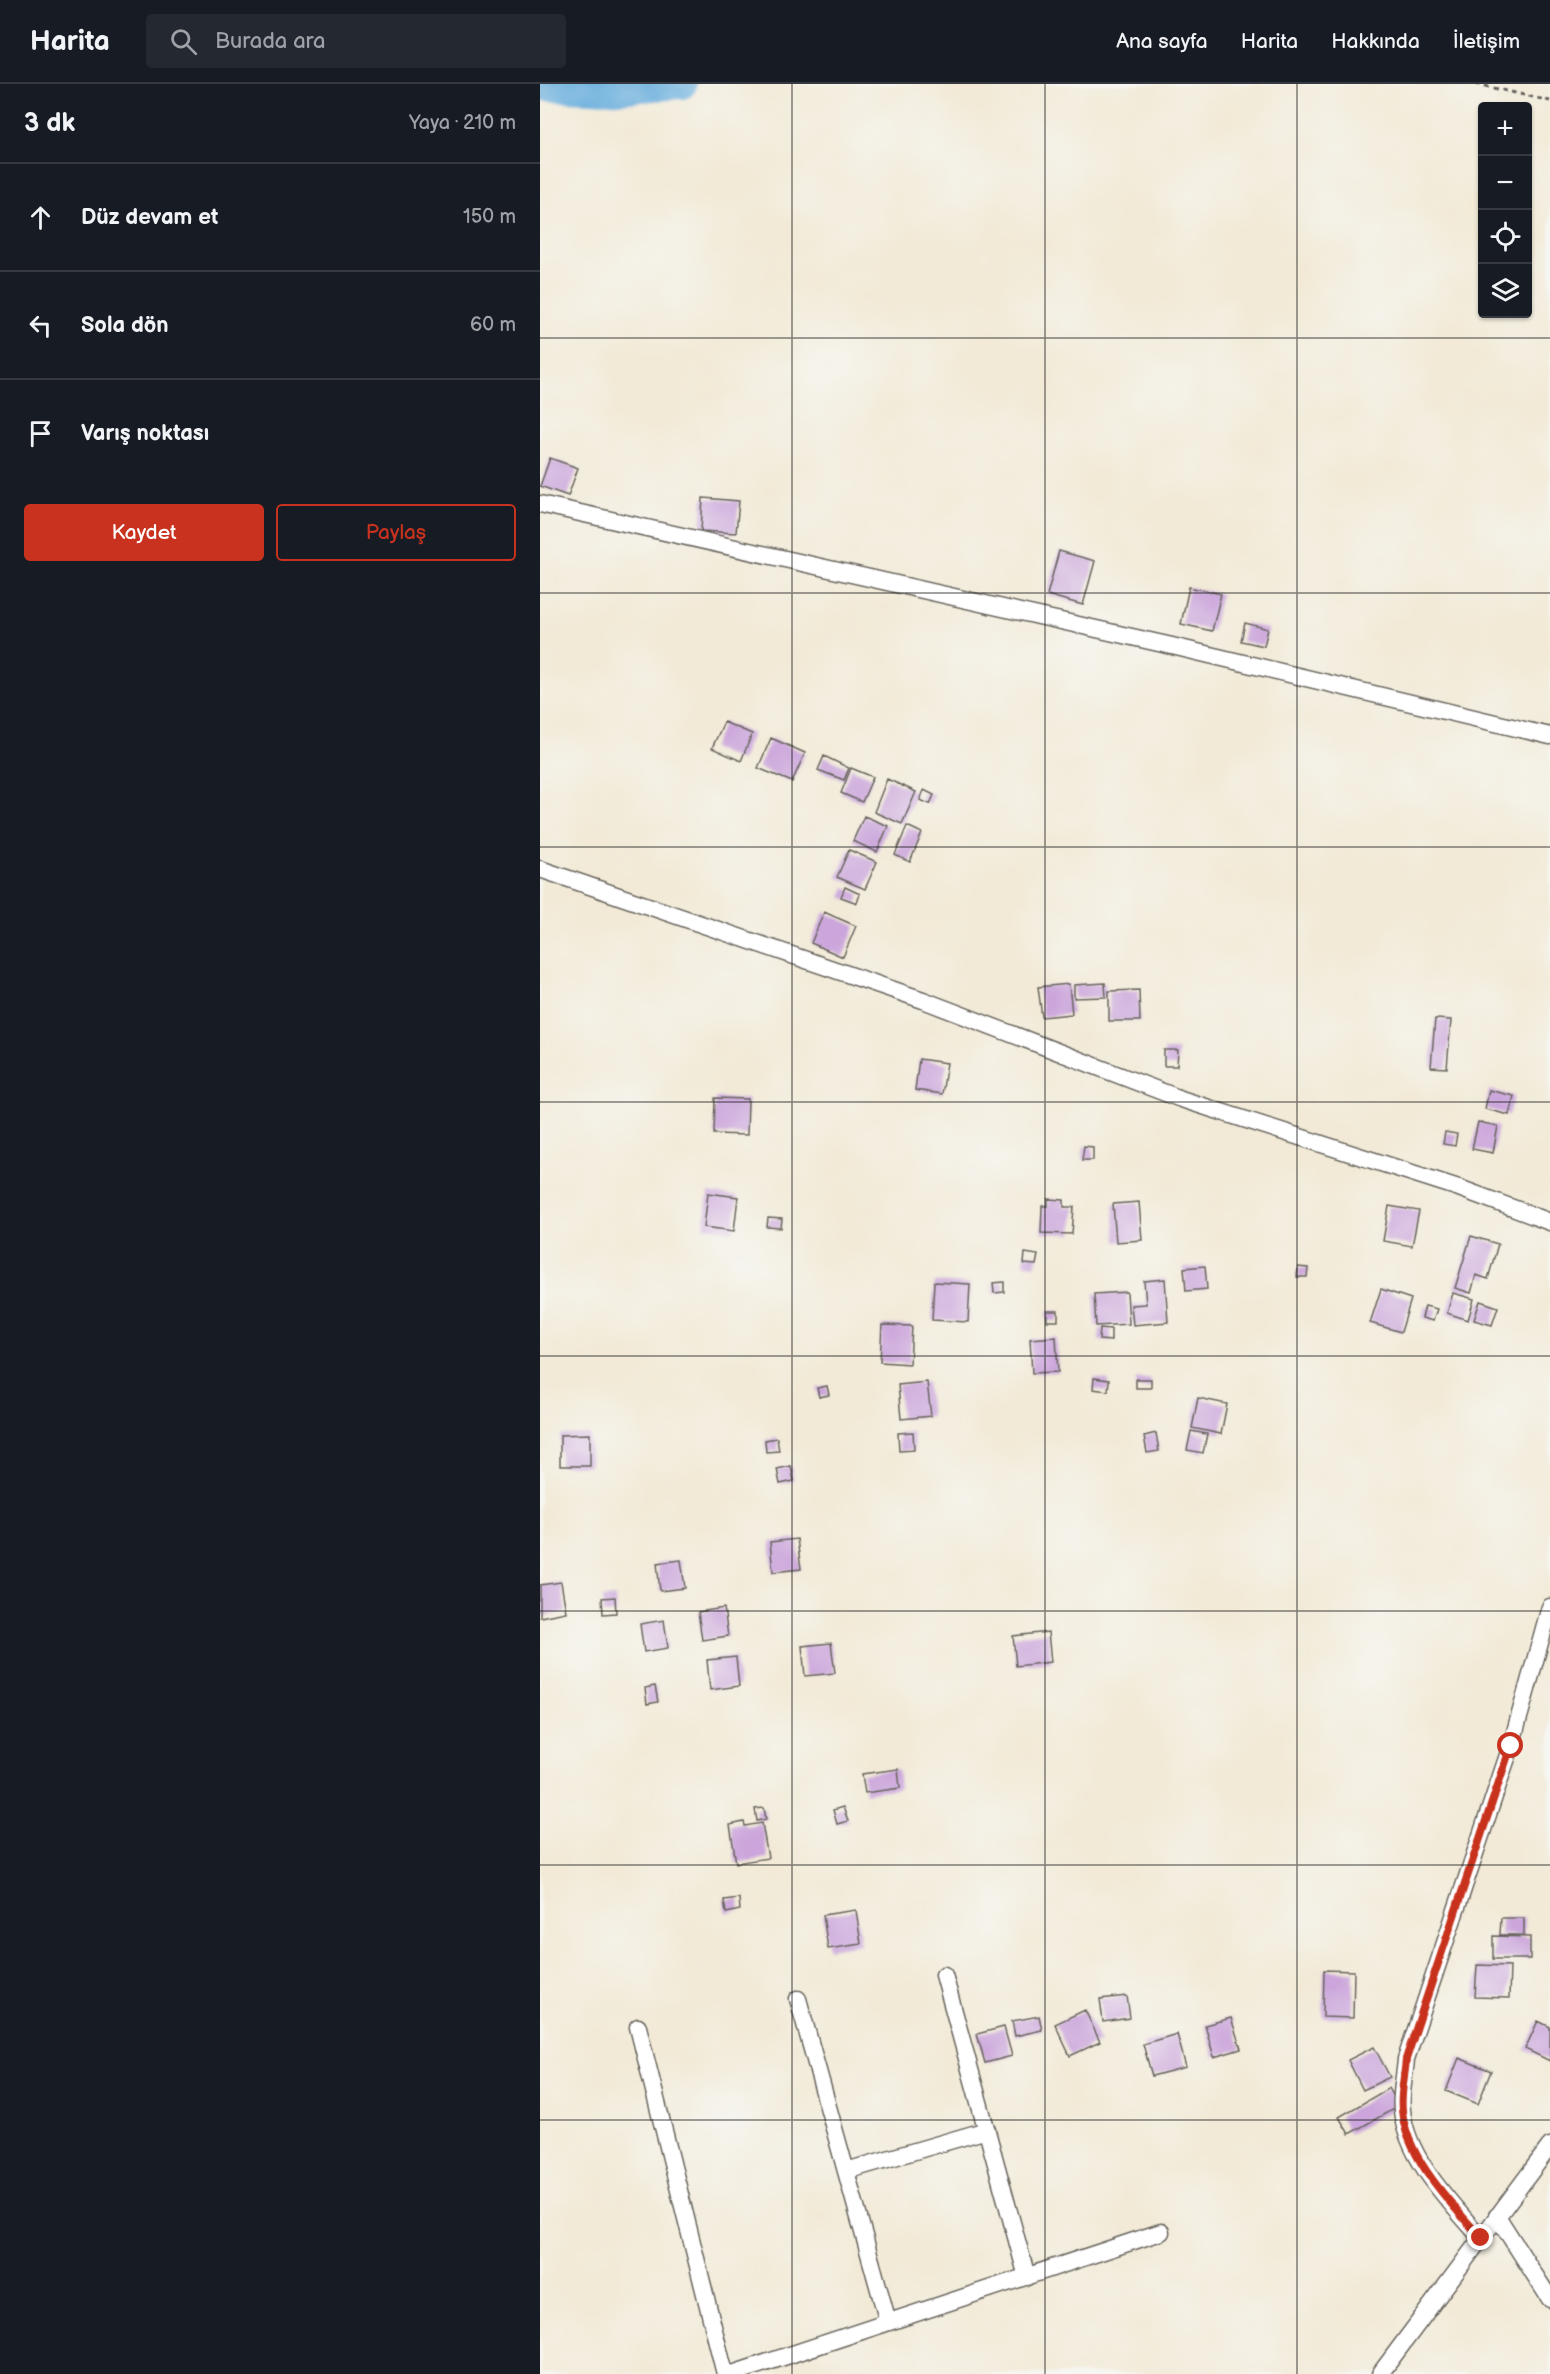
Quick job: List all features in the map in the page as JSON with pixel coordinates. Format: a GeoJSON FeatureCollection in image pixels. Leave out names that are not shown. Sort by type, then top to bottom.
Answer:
{"type":"FeatureCollection","features":[{"type":"Feature","properties":{"kind":"street"},"geometry":{"type":"LineString","coordinates":[[540,504],[1148,641],[1550,736]]}},
{"type":"Feature","properties":{"kind":"street"},"geometry":{"type":"LineString","coordinates":[[540,869],[923,1000],[1181,1099],[1459,1188],[1550,1222]]}},
{"type":"Feature","properties":{"kind":"street"},"geometry":{"type":"LineString","coordinates":[[1481,2238],[1439,2190],[1411,2144],[1402,2110],[1406,2059],[1511,1746],[1550,1607]]}},
{"type":"Feature","properties":{"kind":"street"},"geometry":{"type":"LineString","coordinates":[[944,1975],[1027,2277]]}},
{"type":"Feature","properties":{"kind":"street"},"geometry":{"type":"LineString","coordinates":[[798,1999],[888,2322]]}},
{"type":"Feature","properties":{"kind":"street"},"geometry":{"type":"LineString","coordinates":[[639,2027],[725,2374]]}},
{"type":"Feature","properties":{"kind":"street"},"geometry":{"type":"LineString","coordinates":[[846,2172],[987,2130]]}},
{"type":"Feature","properties":{"kind":"street"},"geometry":{"type":"LineString","coordinates":[[1380,2374],[1550,2145]]}},
{"type":"Feature","properties":{"kind":"street"},"geometry":{"type":"LineString","coordinates":[[1497,2216],[1550,2299]]}},
{"type":"Feature","properties":{"kind":"street"},"geometry":{"type":"LineString","coordinates":[[732,2374],[1161,2232]]}},
{"type":"Feature","properties":{"kind":"path"},"geometry":{"type":"LineString","coordinates":[[1476,84],[1550,101]]}},
{"type":"Feature","properties":{"kind":"building"},"geometry":{"type":"Polygon","coordinates":[[[550,458],[578,468],[568,496],[540,486],[550,458]]]}},
{"type":"Feature","properties":{"kind":"building"},"geometry":{"type":"Polygon","coordinates":[[[703,498],[739,501],[736,533],[701,531],[703,498]]]}},
{"type":"Feature","properties":{"kind":"building"},"geometry":{"type":"Polygon","coordinates":[[[1059,551],[1095,561],[1083,605],[1047,595],[1059,551]]]}},
{"type":"Feature","properties":{"kind":"building"},"geometry":{"type":"Polygon","coordinates":[[[1189,587],[1221,594],[1212,631],[1181,624],[1189,587]]]}},
{"type":"Feature","properties":{"kind":"building"},"geometry":{"type":"Polygon","coordinates":[[[1245,623],[1268,629],[1264,646],[1241,641],[1245,623]]]}},
{"type":"Feature","properties":{"kind":"building"},"geometry":{"type":"Polygon","coordinates":[[[724,722],[752,734],[741,761],[712,748],[724,722]]]}},
{"type":"Feature","properties":{"kind":"building"},"geometry":{"type":"Polygon","coordinates":[[[771,738],[805,753],[792,782],[758,768],[771,738]]]}},
{"type":"Feature","properties":{"kind":"building"},"geometry":{"type":"Polygon","coordinates":[[[824,756],[849,768],[844,780],[818,770],[824,756]]]}},
{"type":"Feature","properties":{"kind":"building"},"geometry":{"type":"Polygon","coordinates":[[[851,768],[873,777],[862,802],[841,793],[851,768]]]}},
{"type":"Feature","properties":{"kind":"building"},"geometry":{"type":"Polygon","coordinates":[[[887,779],[916,792],[902,824],[874,812],[887,779]]]}},
{"type":"Feature","properties":{"kind":"building"},"geometry":{"type":"Polygon","coordinates":[[[924,790],[934,795],[930,804],[920,800],[924,790]]]}},
{"type":"Feature","properties":{"kind":"building"},"geometry":{"type":"Polygon","coordinates":[[[864,816],[888,826],[877,852],[853,841],[864,816]]]}},
{"type":"Feature","properties":{"kind":"building"},"geometry":{"type":"Polygon","coordinates":[[[907,826],[922,833],[910,862],[895,855],[907,826]]]}},
{"type":"Feature","properties":{"kind":"building"},"geometry":{"type":"Polygon","coordinates":[[[849,850],[877,862],[865,889],[837,877],[849,850]]]}},
{"type":"Feature","properties":{"kind":"building"},"geometry":{"type":"Polygon","coordinates":[[[845,887],[860,894],[857,903],[841,897],[845,887]]]}},
{"type":"Feature","properties":{"kind":"building"},"geometry":{"type":"Polygon","coordinates":[[[824,912],[856,926],[843,957],[811,943],[824,912]]]}},
{"type":"Feature","properties":{"kind":"building"},"geometry":{"type":"Polygon","coordinates":[[[1105,983],[1106,997],[1074,998],[1074,985],[1105,983]]]}},
{"type":"Feature","properties":{"kind":"building"},"geometry":{"type":"Polygon","coordinates":[[[1069,984],[1072,1014],[1042,1017],[1038,987],[1069,984]]]}},
{"type":"Feature","properties":{"kind":"building"},"geometry":{"type":"Polygon","coordinates":[[[1139,990],[1140,1021],[1109,1021],[1109,991],[1139,990]]]}},
{"type":"Feature","properties":{"kind":"building"},"geometry":{"type":"Polygon","coordinates":[[[1435,1019],[1451,1020],[1447,1068],[1431,1067],[1435,1019]]]}},
{"type":"Feature","properties":{"kind":"building"},"geometry":{"type":"Polygon","coordinates":[[[1164,1050],[1178,1050],[1177,1066],[1164,1066],[1164,1050]]]}},
{"type":"Feature","properties":{"kind":"building"},"geometry":{"type":"Polygon","coordinates":[[[919,1059],[947,1063],[942,1094],[915,1090],[919,1059]]]}},
{"type":"Feature","properties":{"kind":"building"},"geometry":{"type":"Polygon","coordinates":[[[1489,1090],[1514,1096],[1509,1115],[1485,1109],[1489,1090]]]}},
{"type":"Feature","properties":{"kind":"building"},"geometry":{"type":"Polygon","coordinates":[[[715,1098],[748,1099],[747,1135],[714,1134],[715,1098]]]}},
{"type":"Feature","properties":{"kind":"building"},"geometry":{"type":"Polygon","coordinates":[[[1478,1122],[1498,1126],[1493,1153],[1472,1149],[1478,1122]]]}},
{"type":"Feature","properties":{"kind":"building"},"geometry":{"type":"Polygon","coordinates":[[[1445,1132],[1457,1134],[1455,1146],[1443,1144],[1445,1132]]]}},
{"type":"Feature","properties":{"kind":"building"},"geometry":{"type":"Polygon","coordinates":[[[1084,1146],[1093,1147],[1093,1160],[1082,1160],[1084,1146]]]}},
{"type":"Feature","properties":{"kind":"building"},"geometry":{"type":"Polygon","coordinates":[[[708,1193],[738,1197],[734,1231],[704,1227],[708,1193]]]}},
{"type":"Feature","properties":{"kind":"building"},"geometry":{"type":"Polygon","coordinates":[[[1048,1199],[1064,1200],[1064,1207],[1074,1207],[1072,1234],[1041,1233],[1042,1206],[1048,1206],[1048,1199]]]}},
{"type":"Feature","properties":{"kind":"building"},"geometry":{"type":"Polygon","coordinates":[[[1139,1202],[1142,1240],[1116,1242],[1113,1204],[1139,1202]]]}},
{"type":"Feature","properties":{"kind":"building"},"geometry":{"type":"Polygon","coordinates":[[[1389,1206],[1419,1211],[1412,1246],[1383,1241],[1389,1206]]]}},
{"type":"Feature","properties":{"kind":"building"},"geometry":{"type":"Polygon","coordinates":[[[768,1218],[782,1219],[781,1228],[767,1227],[768,1218]]]}},
{"type":"Feature","properties":{"kind":"building"},"geometry":{"type":"Polygon","coordinates":[[[1471,1236],[1498,1244],[1488,1279],[1476,1275],[1471,1293],[1455,1288],[1471,1236]]]}},
{"type":"Feature","properties":{"kind":"building"},"geometry":{"type":"Polygon","coordinates":[[[1025,1253],[1038,1255],[1036,1265],[1024,1264],[1025,1253]]]}},
{"type":"Feature","properties":{"kind":"building"},"geometry":{"type":"Polygon","coordinates":[[[1205,1266],[1207,1289],[1186,1291],[1184,1268],[1205,1266]]]}},
{"type":"Feature","properties":{"kind":"building"},"geometry":{"type":"Polygon","coordinates":[[[1298,1267],[1308,1268],[1307,1277],[1297,1277],[1298,1267]]]}},
{"type":"Feature","properties":{"kind":"building"},"geometry":{"type":"Polygon","coordinates":[[[1165,1279],[1168,1322],[1133,1325],[1131,1305],[1146,1304],[1144,1281],[1165,1279]]]}},
{"type":"Feature","properties":{"kind":"building"},"geometry":{"type":"Polygon","coordinates":[[[934,1282],[970,1284],[968,1322],[932,1320],[934,1282]]]}},
{"type":"Feature","properties":{"kind":"building"},"geometry":{"type":"Polygon","coordinates":[[[1004,1282],[1004,1292],[994,1293],[993,1283],[1004,1282]]]}},
{"type":"Feature","properties":{"kind":"building"},"geometry":{"type":"Polygon","coordinates":[[[1381,1289],[1411,1299],[1401,1332],[1370,1323],[1381,1289]]]}},
{"type":"Feature","properties":{"kind":"building"},"geometry":{"type":"Polygon","coordinates":[[[1127,1292],[1129,1324],[1096,1326],[1094,1294],[1127,1292]]]}},
{"type":"Feature","properties":{"kind":"building"},"geometry":{"type":"Polygon","coordinates":[[[1453,1293],[1474,1299],[1468,1320],[1447,1313],[1453,1293]]]}},
{"type":"Feature","properties":{"kind":"building"},"geometry":{"type":"Polygon","coordinates":[[[1480,1301],[1498,1307],[1492,1325],[1474,1320],[1480,1301]]]}},
{"type":"Feature","properties":{"kind":"building"},"geometry":{"type":"Polygon","coordinates":[[[1425,1306],[1437,1309],[1433,1321],[1422,1318],[1425,1306]]]}},
{"type":"Feature","properties":{"kind":"building"},"geometry":{"type":"Polygon","coordinates":[[[1047,1311],[1058,1311],[1058,1321],[1047,1321],[1047,1311]]]}},
{"type":"Feature","properties":{"kind":"building"},"geometry":{"type":"Polygon","coordinates":[[[882,1325],[912,1326],[910,1364],[880,1362],[882,1325]]]}},
{"type":"Feature","properties":{"kind":"building"},"geometry":{"type":"Polygon","coordinates":[[[1100,1328],[1111,1329],[1111,1341],[1099,1340],[1100,1328]]]}},
{"type":"Feature","properties":{"kind":"building"},"geometry":{"type":"Polygon","coordinates":[[[1056,1337],[1058,1372],[1032,1373],[1030,1339],[1056,1337]]]}},
{"type":"Feature","properties":{"kind":"building"},"geometry":{"type":"Polygon","coordinates":[[[1094,1378],[1109,1380],[1108,1391],[1093,1389],[1094,1378]]]}},
{"type":"Feature","properties":{"kind":"building"},"geometry":{"type":"Polygon","coordinates":[[[1136,1379],[1151,1379],[1151,1388],[1136,1388],[1136,1379]]]}},
{"type":"Feature","properties":{"kind":"building"},"geometry":{"type":"Polygon","coordinates":[[[927,1382],[931,1416],[901,1419],[898,1385],[927,1382]]]}},
{"type":"Feature","properties":{"kind":"building"},"geometry":{"type":"Polygon","coordinates":[[[827,1386],[829,1395],[819,1397],[817,1388],[827,1386]]]}},
{"type":"Feature","properties":{"kind":"building"},"geometry":{"type":"Polygon","coordinates":[[[1198,1398],[1227,1404],[1221,1434],[1192,1428],[1198,1398]]]}},
{"type":"Feature","properties":{"kind":"building"},"geometry":{"type":"Polygon","coordinates":[[[1191,1431],[1207,1434],[1203,1453],[1187,1450],[1191,1431]]]}},
{"type":"Feature","properties":{"kind":"building"},"geometry":{"type":"Polygon","coordinates":[[[913,1432],[914,1450],[899,1451],[898,1433],[913,1432]]]}},
{"type":"Feature","properties":{"kind":"building"},"geometry":{"type":"Polygon","coordinates":[[[1156,1433],[1159,1451],[1147,1453],[1144,1436],[1156,1433]]]}},
{"type":"Feature","properties":{"kind":"building"},"geometry":{"type":"Polygon","coordinates":[[[590,1434],[590,1466],[560,1466],[560,1435],[590,1434]]]}},
{"type":"Feature","properties":{"kind":"building"},"geometry":{"type":"Polygon","coordinates":[[[777,1438],[779,1451],[766,1452],[765,1440],[777,1438]]]}},
{"type":"Feature","properties":{"kind":"building"},"geometry":{"type":"Polygon","coordinates":[[[791,1466],[794,1481],[780,1484],[777,1469],[791,1466]]]}},
{"type":"Feature","properties":{"kind":"building"},"geometry":{"type":"Polygon","coordinates":[[[797,1539],[801,1569],[773,1572],[770,1542],[797,1539]]]}},
{"type":"Feature","properties":{"kind":"building"},"geometry":{"type":"Polygon","coordinates":[[[681,1560],[685,1588],[660,1591],[657,1563],[681,1560]]]}},
{"type":"Feature","properties":{"kind":"building"},"geometry":{"type":"Polygon","coordinates":[[[561,1582],[566,1612],[540,1617],[540,1585],[561,1582]]]}},
{"type":"Feature","properties":{"kind":"building"},"geometry":{"type":"Polygon","coordinates":[[[615,1597],[616,1613],[603,1614],[602,1598],[615,1597]]]}},
{"type":"Feature","properties":{"kind":"building"},"geometry":{"type":"Polygon","coordinates":[[[724,1608],[728,1636],[702,1640],[698,1612],[724,1608]]]}},
{"type":"Feature","properties":{"kind":"building"},"geometry":{"type":"Polygon","coordinates":[[[664,1620],[668,1648],[644,1652],[640,1624],[664,1620]]]}},
{"type":"Feature","properties":{"kind":"building"},"geometry":{"type":"Polygon","coordinates":[[[1048,1632],[1051,1662],[1016,1666],[1013,1636],[1048,1632]]]}},
{"type":"Feature","properties":{"kind":"building"},"geometry":{"type":"Polygon","coordinates":[[[831,1643],[835,1673],[805,1676],[802,1646],[831,1643]]]}},
{"type":"Feature","properties":{"kind":"building"},"geometry":{"type":"Polygon","coordinates":[[[736,1657],[739,1686],[710,1690],[707,1660],[736,1657]]]}},
{"type":"Feature","properties":{"kind":"building"},"geometry":{"type":"Polygon","coordinates":[[[655,1686],[658,1702],[647,1704],[645,1688],[655,1686]]]}},
{"type":"Feature","properties":{"kind":"building"},"geometry":{"type":"Polygon","coordinates":[[[898,1769],[900,1788],[865,1793],[862,1774],[898,1769]]]}},
{"type":"Feature","properties":{"kind":"building"},"geometry":{"type":"Polygon","coordinates":[[[843,1807],[848,1821],[837,1824],[833,1810],[843,1807]]]}},
{"type":"Feature","properties":{"kind":"building"},"geometry":{"type":"Polygon","coordinates":[[[764,1808],[766,1819],[757,1821],[755,1809],[764,1808]]]}},
{"type":"Feature","properties":{"kind":"building"},"geometry":{"type":"Polygon","coordinates":[[[744,1822],[745,1826],[762,1823],[768,1858],[736,1863],[730,1825],[744,1822]]]}},
{"type":"Feature","properties":{"kind":"building"},"geometry":{"type":"Polygon","coordinates":[[[739,1898],[740,1910],[726,1913],[724,1900],[739,1898]]]}},
{"type":"Feature","properties":{"kind":"building"},"geometry":{"type":"Polygon","coordinates":[[[856,1910],[861,1944],[828,1949],[823,1915],[856,1910]]]}},
{"type":"Feature","properties":{"kind":"building"},"geometry":{"type":"Polygon","coordinates":[[[1501,1918],[1524,1918],[1524,1935],[1500,1935],[1501,1918]]]}},
{"type":"Feature","properties":{"kind":"building"},"geometry":{"type":"Polygon","coordinates":[[[1493,1936],[1530,1937],[1530,1959],[1493,1959],[1493,1936]]]}},
{"type":"Feature","properties":{"kind":"building"},"geometry":{"type":"Polygon","coordinates":[[[1477,1965],[1510,1966],[1509,1998],[1475,1997],[1477,1965]]]}},
{"type":"Feature","properties":{"kind":"building"},"geometry":{"type":"Polygon","coordinates":[[[1324,1970],[1354,1971],[1353,2018],[1323,2017],[1324,1970]]]}},
{"type":"Feature","properties":{"kind":"building"},"geometry":{"type":"Polygon","coordinates":[[[1127,1996],[1130,2018],[1103,2022],[1100,1999],[1127,1996]]]}},
{"type":"Feature","properties":{"kind":"building"},"geometry":{"type":"Polygon","coordinates":[[[1085,2010],[1100,2042],[1070,2056],[1055,2024],[1085,2010]]]}},
{"type":"Feature","properties":{"kind":"building"},"geometry":{"type":"Polygon","coordinates":[[[1039,2016],[1042,2030],[1015,2036],[1012,2021],[1039,2016]]]}},
{"type":"Feature","properties":{"kind":"building"},"geometry":{"type":"Polygon","coordinates":[[[1231,2018],[1241,2049],[1214,2057],[1205,2025],[1231,2018]]]}},
{"type":"Feature","properties":{"kind":"building"},"geometry":{"type":"Polygon","coordinates":[[[1538,2021],[1550,2027],[1550,2061],[1525,2049],[1538,2021]]]}},
{"type":"Feature","properties":{"kind":"building"},"geometry":{"type":"Polygon","coordinates":[[[1004,2027],[1012,2056],[985,2063],[977,2034],[1004,2027]]]}},
{"type":"Feature","properties":{"kind":"building"},"geometry":{"type":"Polygon","coordinates":[[[1177,2034],[1186,2067],[1152,2076],[1143,2044],[1177,2034]]]}},
{"type":"Feature","properties":{"kind":"building"},"geometry":{"type":"Polygon","coordinates":[[[1374,2047],[1390,2077],[1363,2090],[1348,2060],[1374,2047]]]}},
{"type":"Feature","properties":{"kind":"building"},"geometry":{"type":"Polygon","coordinates":[[[1459,2058],[1491,2071],[1478,2104],[1446,2091],[1459,2058]]]}},
{"type":"Feature","properties":{"kind":"building"},"geometry":{"type":"Polygon","coordinates":[[[1389,2088],[1399,2106],[1349,2134],[1339,2117],[1389,2088]]]}},
{"type":"Feature","properties":{"kind":"waterway"},"geometry":{"type":"LineString","coordinates":[[540,86],[615,89],[682,84]]}},
{"type":"Feature","properties":{"kind":"route"},"geometry":{"type":"LineString","coordinates":[[1481,2238],[1439,2190],[1411,2144],[1402,2110],[1406,2059],[1511,1746]]}}]}
